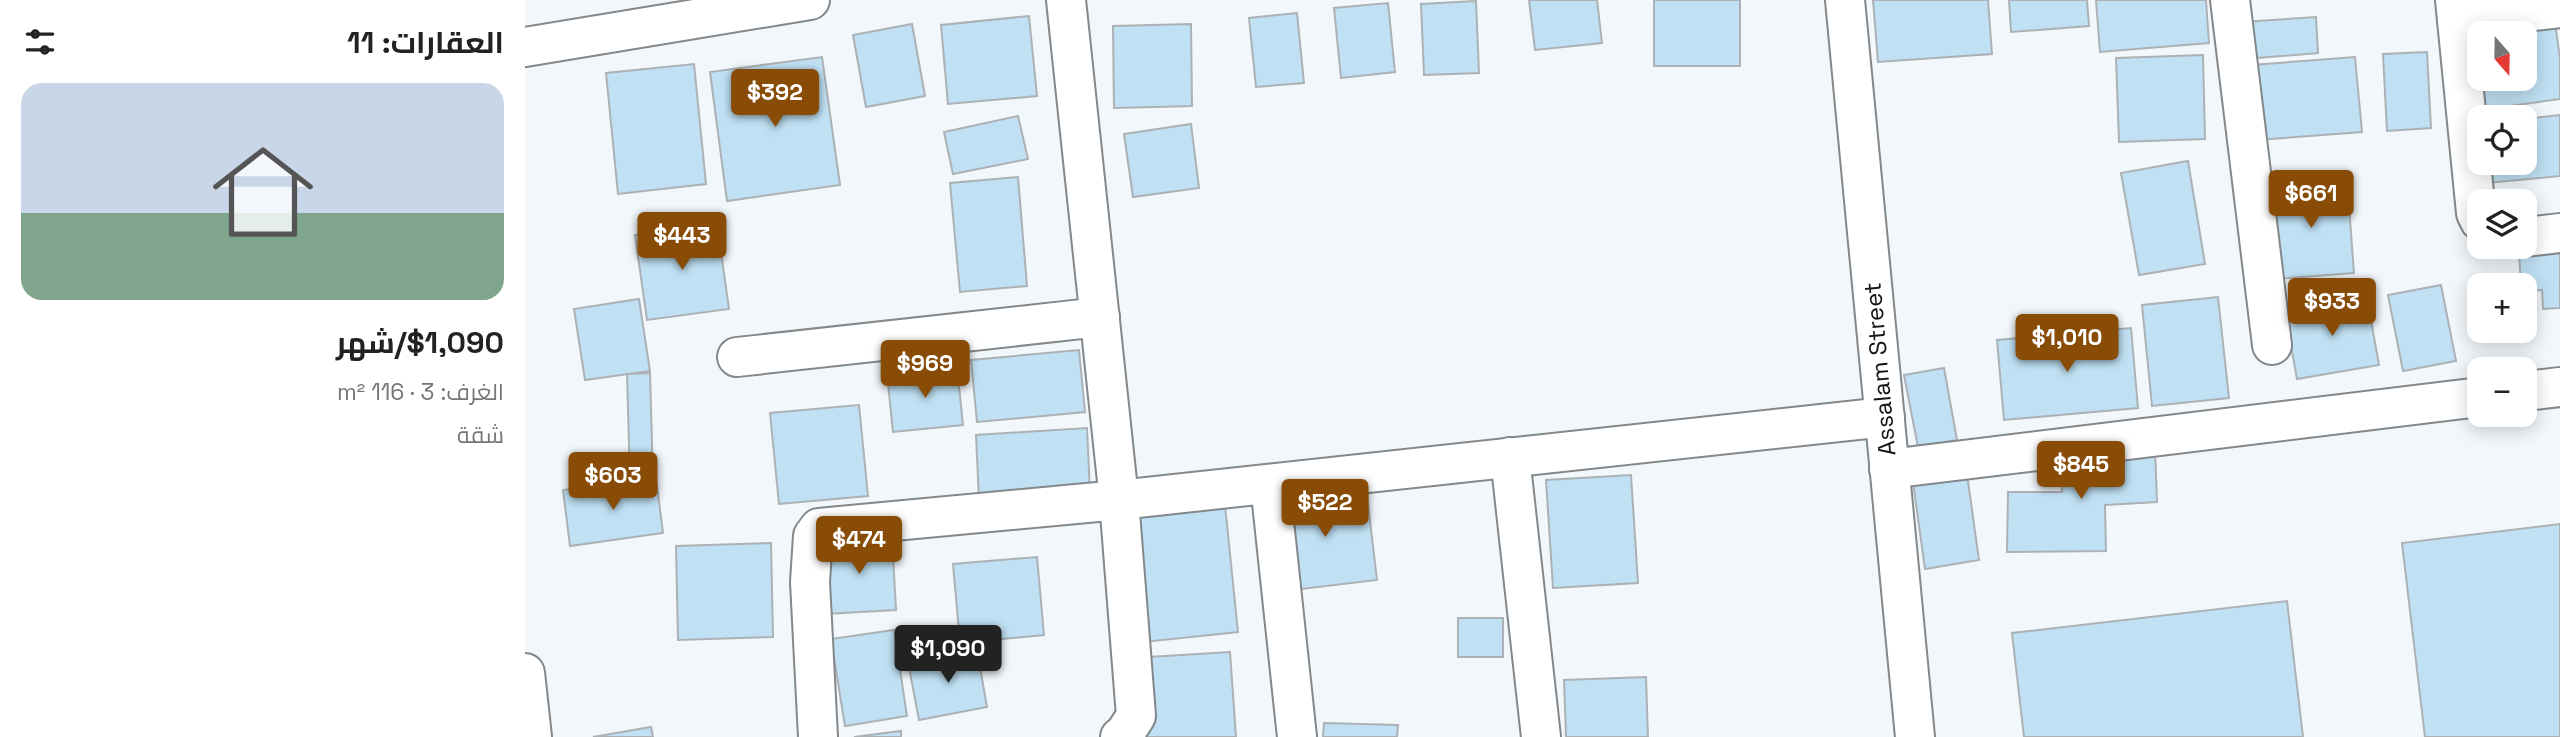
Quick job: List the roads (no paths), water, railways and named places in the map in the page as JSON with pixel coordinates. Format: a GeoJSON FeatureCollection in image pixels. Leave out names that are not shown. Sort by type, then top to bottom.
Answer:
{"type":"FeatureCollection","features":[{"type":"Feature","properties":{"kind":"street"},"geometry":{"type":"LineString","coordinates":[[525,47],[758,4],[810,0]]}},
{"type":"Feature","properties":{"kind":"street"},"geometry":{"type":"LineString","coordinates":[[1066,0],[1119,500],[1136,716],[1123,736],[1119,737]]}},
{"type":"Feature","properties":{"kind":"street","name":"Assalam Street"},"geometry":{"type":"LineString","coordinates":[[1845,0],[1915,737]]}},
{"type":"Feature","properties":{"kind":"street"},"geometry":{"type":"LineString","coordinates":[[2230,0],[2272,345]]}},
{"type":"Feature","properties":{"kind":"street"},"geometry":{"type":"LineString","coordinates":[[2474,189],[2456,10],[2560,8]]}},
{"type":"Feature","properties":{"kind":"street"},"geometry":{"type":"LineString","coordinates":[[2537,236],[2560,233]]}},
{"type":"Feature","properties":{"kind":"street"},"geometry":{"type":"LineString","coordinates":[[737,357],[1100,317]]}},
{"type":"Feature","properties":{"kind":"street"},"geometry":{"type":"LineString","coordinates":[[2537,390],[2560,387]]}},
{"type":"Feature","properties":{"kind":"street"},"geometry":{"type":"LineString","coordinates":[[1889,469],[2467,399]]}},
{"type":"Feature","properties":{"kind":"street"},"geometry":{"type":"LineString","coordinates":[[818,737],[810,582],[813,536],[819,528],[1119,500],[1885,417]]}},
{"type":"Feature","properties":{"kind":"street"},"geometry":{"type":"LineString","coordinates":[[1510,457],[1542,737]]}},
{"type":"Feature","properties":{"kind":"street"},"geometry":{"type":"LineString","coordinates":[[1270,484],[1297,737]]}},
{"type":"Feature","properties":{"kind":"street"},"geometry":{"type":"LineString","coordinates":[[525,673],[532,737]]}}]}
